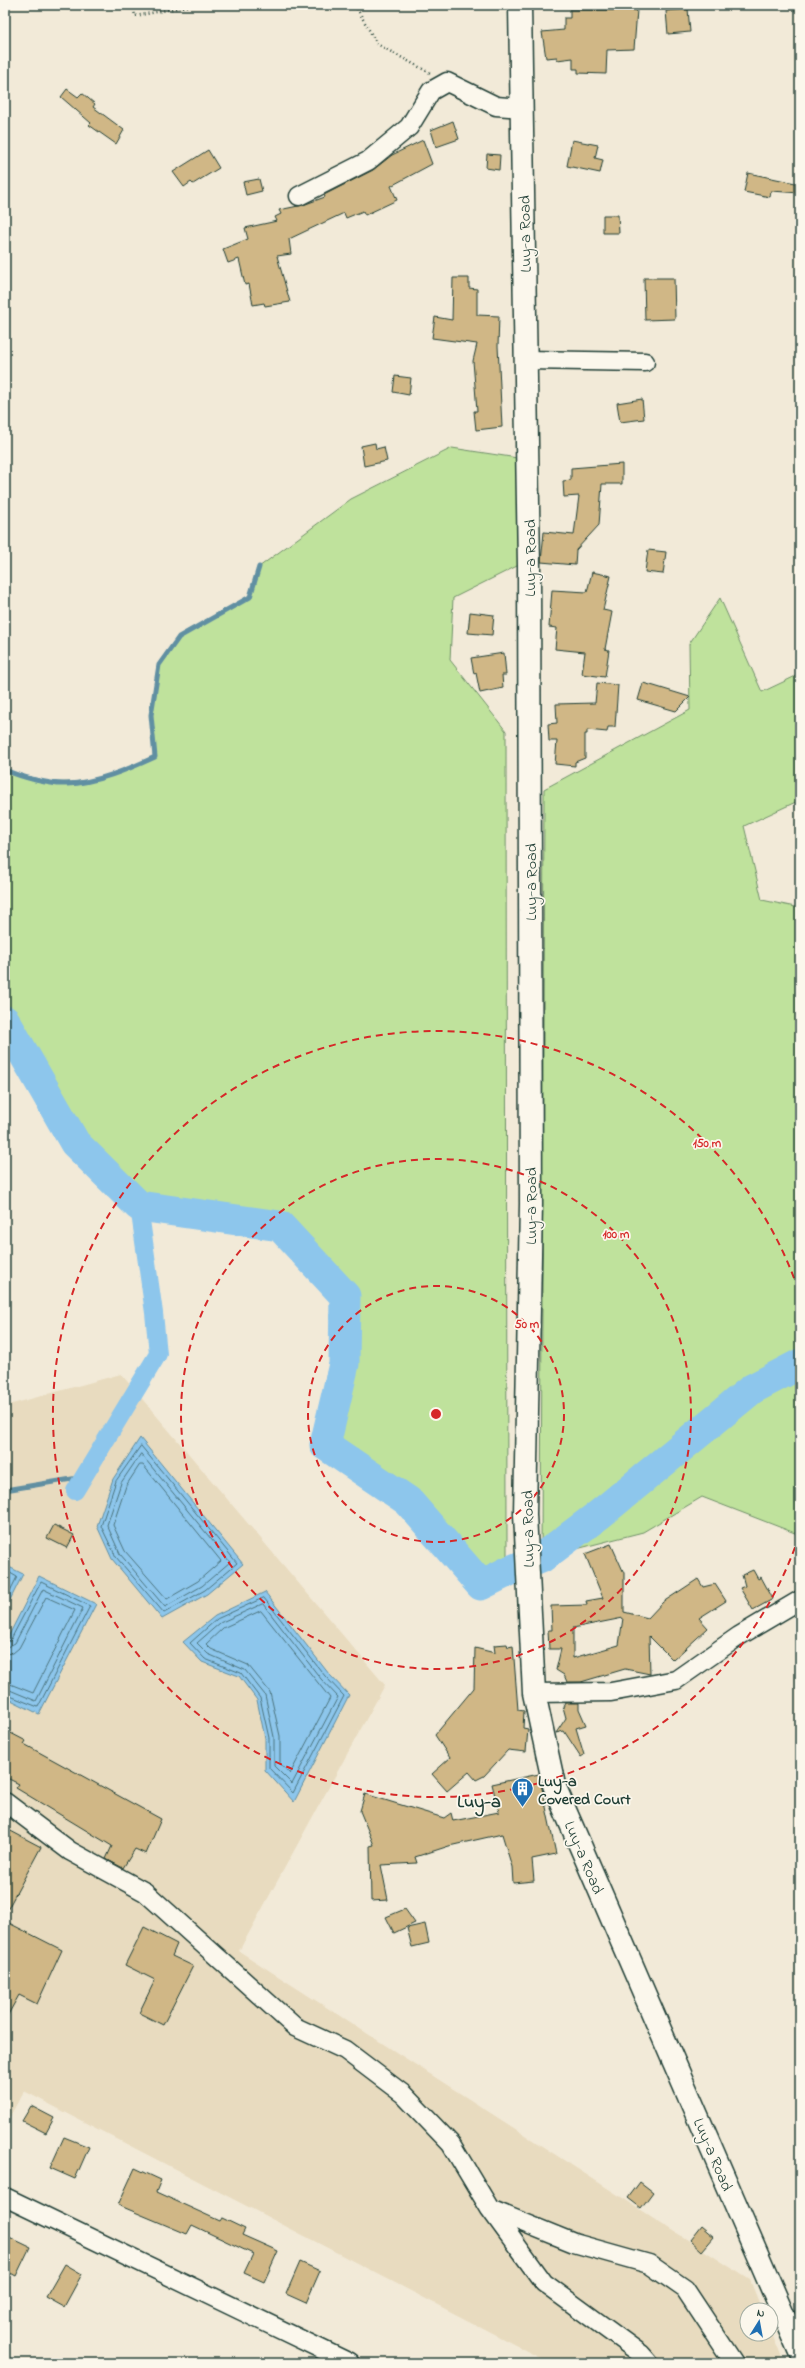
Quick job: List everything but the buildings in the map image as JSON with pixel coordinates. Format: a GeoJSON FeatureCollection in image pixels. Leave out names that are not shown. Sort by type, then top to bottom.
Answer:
{"type":"FeatureCollection","features":[{"type":"Feature","properties":{"kind":"main road","name":"Luy-a Road"},"geometry":{"type":"LineString","coordinates":[[520,5],[526,360],[531,1204],[525,1514],[534,1693],[554,1785],[800,2353]]}},
{"type":"Feature","properties":{"kind":"street"},"geometry":{"type":"LineString","coordinates":[[300,196],[368,161],[409,127],[431,92],[447,82],[496,106],[522,108]]}},
{"type":"Feature","properties":{"kind":"street"},"geometry":{"type":"LineString","coordinates":[[526,360],[645,362]]}},
{"type":"Feature","properties":{"kind":"street"},"geometry":{"type":"LineString","coordinates":[[534,1693],[611,1692],[676,1680],[739,1636],[800,1600]]}},
{"type":"Feature","properties":{"kind":"street"},"geometry":{"type":"LineString","coordinates":[[5,1802],[70,1851],[145,1892],[295,2027],[345,2050],[403,2094],[451,2144],[490,2209],[544,2283],[641,2354],[649,2363]]}},
{"type":"Feature","properties":{"kind":"street"},"geometry":{"type":"LineString","coordinates":[[5,2197],[350,2363]]}},
{"type":"Feature","properties":{"kind":"street"},"geometry":{"type":"LineString","coordinates":[[490,2209],[574,2243],[649,2264],[685,2289],[734,2363]]}},
{"type":"Feature","properties":{"kind":"path"},"geometry":{"type":"LineString","coordinates":[[133,5],[136,16],[194,5]]}},
{"type":"Feature","properties":{"kind":"path"},"geometry":{"type":"LineString","coordinates":[[355,5],[377,44],[447,82]]}},
{"type":"Feature","properties":{"kind":"shaded area"},"geometry":{"type":"Polygon","coordinates":[[[121,1374],[385,1685],[239,1951],[750,2280],[759,2302],[739,2302],[739,2342],[775,2342],[784,2363],[550,2363],[24,2091],[5,2125],[5,1406],[121,1374]]]}},
{"type":"Feature","properties":{"kind":"green space"},"geometry":{"type":"Polygon","coordinates":[[[452,448],[524,459],[525,562],[453,598],[450,660],[506,731],[507,1572],[481,1585],[408,1501],[325,1445],[344,1364],[345,1296],[280,1226],[139,1206],[75,1143],[5,1021],[5,770],[25,777],[44,781],[81,781],[99,778],[154,757],[151,715],[159,665],[179,637],[250,597],[259,567],[351,499],[452,448]]]}},
{"type":"Feature","properties":{"kind":"green space"},"geometry":{"type":"Polygon","coordinates":[[[720,598],[762,692],[800,674],[800,800],[744,826],[762,900],[800,908],[800,1535],[702,1497],[643,1532],[541,1558],[544,789],[690,710],[689,644],[720,598]]]}},
{"type":"Feature","properties":{"kind":"water"},"geometry":{"type":"Polygon","coordinates":[[[140,1438],[243,1564],[207,1594],[162,1619],[112,1559],[97,1526],[113,1479],[140,1438]]]}},
{"type":"Feature","properties":{"kind":"water"},"geometry":{"type":"Polygon","coordinates":[[[5,1565],[23,1574],[5,1610],[5,1565]]]}},
{"type":"Feature","properties":{"kind":"water"},"geometry":{"type":"Polygon","coordinates":[[[39,1576],[96,1604],[39,1714],[5,1697],[5,1643],[39,1576]]]}},
{"type":"Feature","properties":{"kind":"water"},"geometry":{"type":"Polygon","coordinates":[[[265,1592],[329,1674],[349,1695],[294,1802],[265,1770],[265,1738],[257,1700],[239,1676],[202,1662],[183,1642],[215,1616],[265,1592]]]}},
{"type":"Feature","properties":{"kind":"waterway"},"geometry":{"type":"LineString","coordinates":[[5,770],[44,782],[67,784],[89,781],[112,775],[155,757],[151,715],[159,665],[179,637],[250,597],[259,567]]}},
{"type":"Feature","properties":{"kind":"waterway"},"geometry":{"type":"LineString","coordinates":[[5,1021],[75,1143],[139,1206],[280,1226],[345,1296],[344,1364],[325,1445],[408,1501],[481,1585],[541,1558],[600,1514],[752,1389],[800,1364]]}},
{"type":"Feature","properties":{"kind":"waterway"},"geometry":{"type":"LineString","coordinates":[[75,1491],[158,1354],[154,1313],[139,1206]]}},
{"type":"Feature","properties":{"kind":"waterway"},"geometry":{"type":"LineString","coordinates":[[5,1490],[84,1477]]}},
{"type":"Feature","properties":{"kind":"place","name":"Luy-a Covered Court"},"geometry":{"type":"Point","coordinates":[523,1808]}},
{"type":"Feature","properties":{"kind":"district","name":"Luy-a"},"geometry":{"type":"Point","coordinates":[479,1801]}}]}
